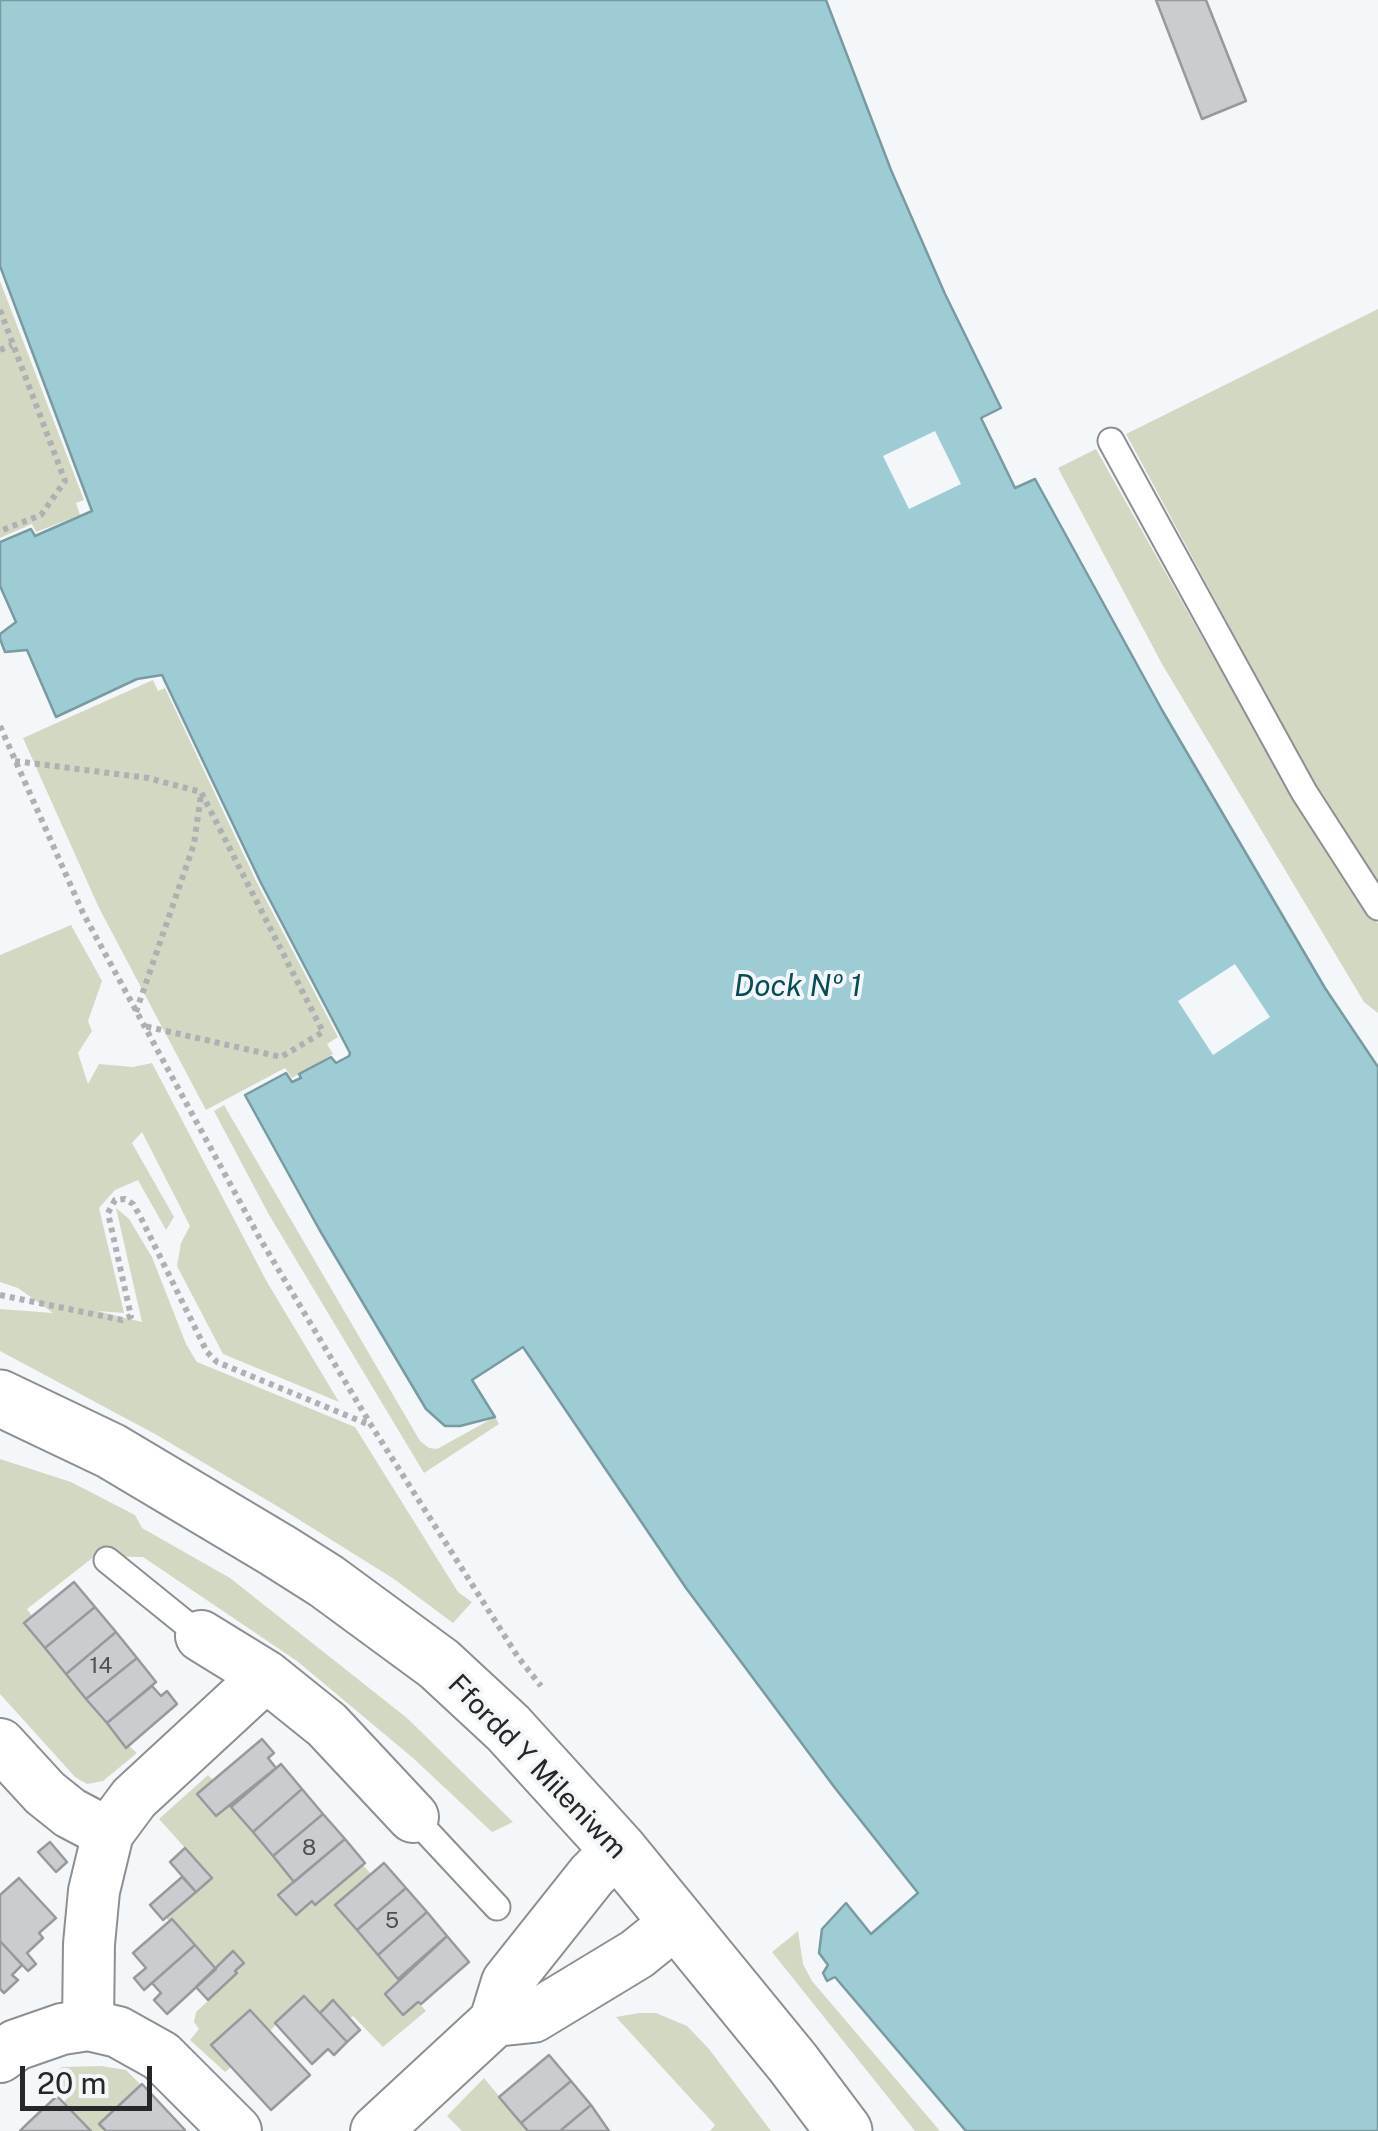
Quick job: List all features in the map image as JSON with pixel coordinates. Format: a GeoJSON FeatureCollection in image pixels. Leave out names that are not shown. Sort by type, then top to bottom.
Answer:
{"type":"FeatureCollection","features":[{"type":"Feature","properties":{"kind":"street","name":"Ffordd Y Mileniwm"},"geometry":{"type":"LineString","coordinates":[[0,1398],[110,1451],[326,1581],[439,1664],[484,1703],[678,1920],[844,2131]]}},
{"type":"Feature","properties":{"kind":"street"},"geometry":{"type":"LineString","coordinates":[[201,1636],[266,1676],[327,1726],[413,1817]]}},
{"type":"Feature","properties":{"kind":"street"},"geometry":{"type":"LineString","coordinates":[[88,2026],[88,1944],[94,1890],[108,1834],[134,1798],[266,1676]]}},
{"type":"Feature","properties":{"kind":"street"},"geometry":{"type":"LineString","coordinates":[[0,1744],[45,1793],[70,1813],[108,1834]]}},
{"type":"Feature","properties":{"kind":"street"},"geometry":{"type":"LineString","coordinates":[[376,2131],[495,2022],[507,1982],[592,1875],[618,1849]]}},
{"type":"Feature","properties":{"kind":"street"},"geometry":{"type":"LineString","coordinates":[[495,2022],[533,2016],[637,1954],[678,1920]]}},
{"type":"Feature","properties":{"kind":"street"},"geometry":{"type":"LineString","coordinates":[[0,2057],[38,2036],[88,2026],[118,2032],[161,2056],[236,2131]]}},
{"type":"Feature","properties":{"kind":"lane"},"geometry":{"type":"LineString","coordinates":[[1111,441],[1286,761],[1378,907]]}},
{"type":"Feature","properties":{"kind":"lane"},"geometry":{"type":"LineString","coordinates":[[107,1560],[201,1636]]}},
{"type":"Feature","properties":{"kind":"lane"},"geometry":{"type":"LineString","coordinates":[[413,1817],[497,1907]]}},
{"type":"Feature","properties":{"kind":"path"},"geometry":{"type":"LineString","coordinates":[[0,310],[65,481],[42,514],[0,531]]}},
{"type":"Feature","properties":{"kind":"path"},"geometry":{"type":"LineString","coordinates":[[0,350],[12,345]]}},
{"type":"Feature","properties":{"kind":"path"},"geometry":{"type":"LineString","coordinates":[[0,726],[83,913],[259,1237],[371,1425],[518,1656],[553,1701]]}},
{"type":"Feature","properties":{"kind":"path"},"geometry":{"type":"LineString","coordinates":[[15,761],[148,778],[201,792],[323,1032],[281,1057],[143,1026]]}},
{"type":"Feature","properties":{"kind":"path"},"geometry":{"type":"LineString","coordinates":[[136,1013],[194,844],[201,792]]}},
{"type":"Feature","properties":{"kind":"path"},"geometry":{"type":"LineString","coordinates":[[0,1295],[122,1320],[130,1316],[108,1214],[115,1200],[125,1199],[140,1216],[207,1352],[217,1362],[371,1425]]}},
{"type":"Feature","properties":{"kind":"green space"},"geometry":{"type":"Polygon","coordinates":[[[0,281],[84,500],[76,503],[80,515],[36,532],[32,524],[0,538],[0,281]]]}},
{"type":"Feature","properties":{"kind":"green space"},"geometry":{"type":"Polygon","coordinates":[[[1378,309],[1378,887],[1318,791],[1126,434],[1378,309]]]}},
{"type":"Feature","properties":{"kind":"green space"},"geometry":{"type":"Polygon","coordinates":[[[1096,449],[1301,808],[1378,924],[1378,1013],[1364,1002],[1162,664],[1058,468],[1096,449]]]}},
{"type":"Feature","properties":{"kind":"green space"},"geometry":{"type":"Polygon","coordinates":[[[153,680],[158,691],[165,688],[257,883],[338,1037],[327,1044],[333,1054],[292,1078],[285,1068],[206,1110],[99,908],[23,738],[153,680]]]}},
{"type":"Feature","properties":{"kind":"green space"},"geometry":{"type":"Polygon","coordinates":[[[71,925],[102,981],[88,1021],[92,1031],[78,1053],[88,1084],[99,1064],[133,1067],[152,1063],[267,1282],[339,1402],[223,1354],[177,1266],[181,1243],[190,1226],[142,1132],[132,1143],[174,1217],[166,1230],[138,1180],[115,1190],[99,1208],[124,1313],[97,1311],[142,1322],[116,1208],[129,1219],[152,1257],[186,1344],[197,1362],[355,1427],[458,1592],[472,1602],[453,1623],[394,1579],[282,1509],[155,1434],[0,1351],[0,1309],[53,1313],[18,1288],[0,1282],[0,955],[71,925]]]}},
{"type":"Feature","properties":{"kind":"green space"},"geometry":{"type":"Polygon","coordinates":[[[224,1105],[420,1441],[437,1449],[495,1417],[499,1424],[424,1473],[268,1213],[214,1111],[224,1105]]]}},
{"type":"Feature","properties":{"kind":"green space"},"geometry":{"type":"Polygon","coordinates":[[[0,1459],[71,1482],[135,1515],[142,1528],[230,1578],[407,1718],[513,1822],[492,1832],[413,1758],[297,1661],[143,1557],[95,1556],[27,1609],[32,1616],[25,1624],[126,1747],[137,1753],[103,1781],[87,1784],[75,1777],[0,1694],[0,1459]]]}},
{"type":"Feature","properties":{"kind":"green space"},"geometry":{"type":"Polygon","coordinates":[[[208,1775],[214,1781],[198,1795],[216,1816],[229,1805],[294,1882],[278,1895],[296,1915],[312,1901],[316,1905],[363,1865],[371,1874],[336,1906],[400,1981],[403,2014],[418,2002],[426,2011],[383,2047],[333,2001],[320,2013],[303,1997],[270,2031],[249,2010],[212,2045],[231,2067],[225,2072],[190,2040],[199,2029],[194,2022],[196,2012],[244,1963],[233,1951],[214,1967],[172,1919],[166,1918],[212,1878],[159,1819],[208,1775]]]}},
{"type":"Feature","properties":{"kind":"green space"},"geometry":{"type":"Polygon","coordinates":[[[798,1931],[803,1964],[812,1981],[940,2131],[915,2131],[772,1952],[798,1931]]]}},
{"type":"Feature","properties":{"kind":"green space"},"geometry":{"type":"Polygon","coordinates":[[[656,2013],[687,2026],[771,2131],[710,2131],[715,2125],[616,2017],[656,2013]]]}},
{"type":"Feature","properties":{"kind":"green space"},"geometry":{"type":"Polygon","coordinates":[[[62,2067],[126,2070],[141,2085],[100,2125],[106,2131],[91,2131],[64,2102],[68,2097],[55,2072],[62,2067]]]}},
{"type":"Feature","properties":{"kind":"green space"},"geometry":{"type":"Polygon","coordinates":[[[484,2078],[528,2131],[462,2131],[447,2116],[484,2078]]]}},
{"type":"Feature","properties":{"kind":"water","name":"Dock Nº 1"},"geometry":{"type":"Polygon","coordinates":[[[0,0],[826,0],[891,170],[945,294],[1001,408],[981,418],[1015,488],[1035,479],[1162,710],[1325,988],[1378,1067],[1378,2131],[966,2131],[835,1977],[827,1981],[823,1973],[828,1965],[819,1953],[822,1929],[846,1903],[871,1934],[918,1893],[686,1588],[523,1347],[472,1380],[495,1417],[445,1426],[426,1409],[245,1095],[286,1073],[292,1082],[331,1057],[336,1063],[350,1053],[261,883],[162,675],[137,679],[56,717],[27,650],[5,652],[0,639],[0,634],[16,622],[0,586],[0,542],[31,529],[35,536],[92,511],[0,266],[0,0]]]}},
{"type":"Feature","properties":{"kind":"pier"},"geometry":{"type":"Polygon","coordinates":[[[935,431],[961,484],[909,509],[883,456],[935,431]]]}},
{"type":"Feature","properties":{"kind":"pier"},"geometry":{"type":"Polygon","coordinates":[[[1235,964],[1270,1017],[1213,1055],[1178,1001],[1235,964]]]}},
{"type":"Feature","properties":{"kind":"building"},"geometry":{"type":"Polygon","coordinates":[[[1156,0],[1206,0],[1246,101],[1202,119],[1156,0]]]}},
{"type":"Feature","properties":{"kind":"building"},"geometry":{"type":"Polygon","coordinates":[[[74,1582],[95,1607],[45,1648],[24,1623],[74,1582]]]}},
{"type":"Feature","properties":{"kind":"building"},"geometry":{"type":"Polygon","coordinates":[[[95,1607],[116,1632],[66,1674],[45,1648],[95,1607]]]}},
{"type":"Feature","properties":{"kind":"building"},"geometry":{"type":"Polygon","coordinates":[[[116,1632],[137,1658],[86,1699],[66,1674],[116,1632]]]}},
{"type":"Feature","properties":{"kind":"building"},"geometry":{"type":"Polygon","coordinates":[[[137,1658],[156,1682],[107,1723],[86,1699],[137,1658]]]}},
{"type":"Feature","properties":{"kind":"building"},"geometry":{"type":"Polygon","coordinates":[[[152,1686],[161,1696],[167,1691],[177,1704],[126,1748],[107,1723],[152,1686]]]}},
{"type":"Feature","properties":{"kind":"building"},"geometry":{"type":"Polygon","coordinates":[[[262,1739],[274,1753],[268,1758],[276,1768],[216,1816],[197,1794],[262,1739]]]}},
{"type":"Feature","properties":{"kind":"building"},"geometry":{"type":"Polygon","coordinates":[[[281,1764],[302,1789],[253,1832],[231,1807],[281,1764]]]}},
{"type":"Feature","properties":{"kind":"building"},"geometry":{"type":"Polygon","coordinates":[[[302,1789],[323,1814],[273,1856],[253,1832],[302,1789]]]}},
{"type":"Feature","properties":{"kind":"building"},"geometry":{"type":"Polygon","coordinates":[[[323,1814],[345,1839],[294,1882],[273,1856],[323,1814]]]}},
{"type":"Feature","properties":{"kind":"building"},"geometry":{"type":"Polygon","coordinates":[[[345,1839],[365,1863],[315,1905],[312,1901],[296,1915],[278,1895],[345,1839]]]}},
{"type":"Feature","properties":{"kind":"building"},"geometry":{"type":"Polygon","coordinates":[[[50,1842],[67,1862],[56,1872],[38,1852],[50,1842]]]}},
{"type":"Feature","properties":{"kind":"building"},"geometry":{"type":"Polygon","coordinates":[[[185,1848],[212,1878],[196,1892],[170,1862],[185,1848]]]}},
{"type":"Feature","properties":{"kind":"building"},"geometry":{"type":"Polygon","coordinates":[[[384,1863],[406,1888],[357,1930],[335,1905],[384,1863]]]}},
{"type":"Feature","properties":{"kind":"building"},"geometry":{"type":"Polygon","coordinates":[[[182,1877],[196,1892],[163,1920],[150,1905],[182,1877]]]}},
{"type":"Feature","properties":{"kind":"building"},"geometry":{"type":"Polygon","coordinates":[[[19,1878],[56,1918],[39,1933],[43,1938],[27,1953],[36,1964],[28,1971],[0,1941],[0,1895],[19,1878]]]}},
{"type":"Feature","properties":{"kind":"building"},"geometry":{"type":"Polygon","coordinates":[[[406,1888],[427,1912],[378,1955],[357,1930],[406,1888]]]}},
{"type":"Feature","properties":{"kind":"building"},"geometry":{"type":"Polygon","coordinates":[[[427,1912],[447,1936],[398,1979],[378,1955],[427,1912]]]}},
{"type":"Feature","properties":{"kind":"building"},"geometry":{"type":"Polygon","coordinates":[[[172,1919],[195,1945],[144,1990],[134,1978],[146,1968],[133,1953],[172,1919]]]}},
{"type":"Feature","properties":{"kind":"building"},"geometry":{"type":"Polygon","coordinates":[[[447,1936],[469,1962],[403,2015],[385,1994],[447,1936]]]}},
{"type":"Feature","properties":{"kind":"building"},"geometry":{"type":"Polygon","coordinates":[[[0,1941],[22,1965],[12,1975],[18,1980],[4,1993],[0,1989],[0,1941]]]}},
{"type":"Feature","properties":{"kind":"building"},"geometry":{"type":"Polygon","coordinates":[[[195,1945],[216,1969],[167,2014],[154,2000],[161,1993],[152,1983],[195,1945]]]}},
{"type":"Feature","properties":{"kind":"building"},"geometry":{"type":"Polygon","coordinates":[[[233,1951],[244,1963],[208,2000],[196,1987],[233,1951]]]}},
{"type":"Feature","properties":{"kind":"building"},"geometry":{"type":"Polygon","coordinates":[[[304,1996],[347,2042],[334,2055],[328,2049],[312,2064],[275,2023],[304,1996]]]}},
{"type":"Feature","properties":{"kind":"building"},"geometry":{"type":"Polygon","coordinates":[[[333,2000],[360,2030],[347,2042],[320,2013],[333,2000]]]}},
{"type":"Feature","properties":{"kind":"building"},"geometry":{"type":"Polygon","coordinates":[[[250,2010],[310,2075],[271,2110],[211,2045],[250,2010]]]}},
{"type":"Feature","properties":{"kind":"building"},"geometry":{"type":"Polygon","coordinates":[[[549,2055],[571,2081],[521,2123],[499,2097],[549,2055]]]}},
{"type":"Feature","properties":{"kind":"building"},"geometry":{"type":"Polygon","coordinates":[[[571,2081],[591,2105],[560,2131],[528,2131],[521,2123],[571,2081]]]}},
{"type":"Feature","properties":{"kind":"building"},"geometry":{"type":"Polygon","coordinates":[[[142,2084],[185,2130],[106,2131],[99,2124],[142,2084]]]}},
{"type":"Feature","properties":{"kind":"building"},"geometry":{"type":"Polygon","coordinates":[[[57,2096],[91,2131],[20,2131],[29,2122],[57,2096]]]}},
{"type":"Feature","properties":{"kind":"building"},"geometry":{"type":"Polygon","coordinates":[[[591,2105],[609,2131],[560,2131],[591,2105]]]}}]}
